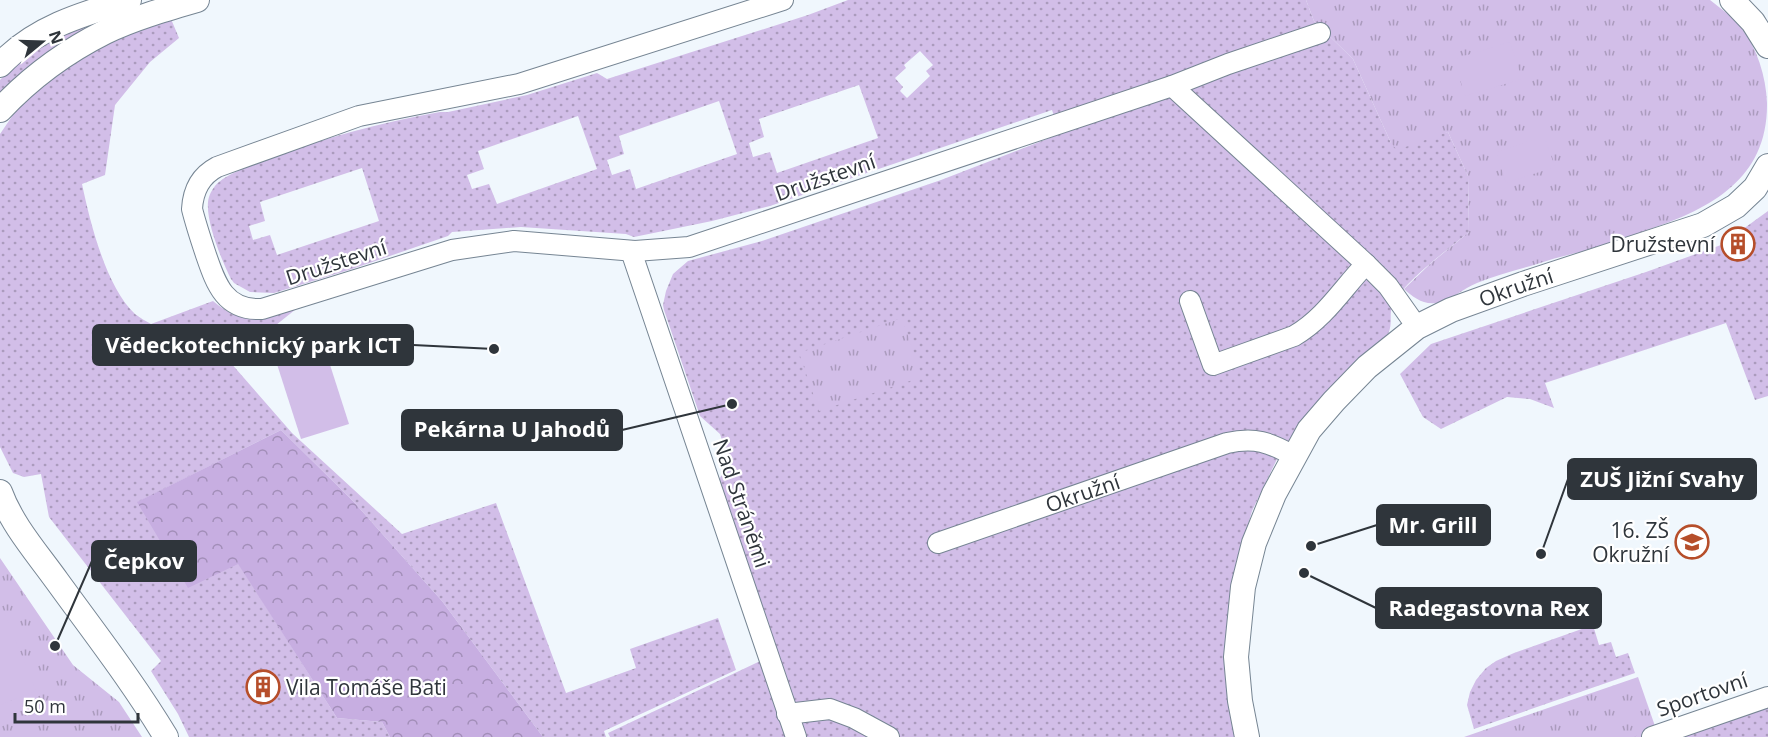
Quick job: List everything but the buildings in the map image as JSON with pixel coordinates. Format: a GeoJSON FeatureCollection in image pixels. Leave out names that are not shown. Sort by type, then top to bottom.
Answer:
{"type":"FeatureCollection","features":[{"type":"Feature","properties":{"kind":"street"},"geometry":{"type":"LineString","coordinates":[[0,44],[79,15],[129,0]]}},
{"type":"Feature","properties":{"kind":"street"},"geometry":{"type":"LineString","coordinates":[[0,110],[30,80],[47,67],[105,32],[197,0]]}},
{"type":"Feature","properties":{"kind":"street","name":"Družstevní"},"geometry":{"type":"LineString","coordinates":[[783,0],[519,84],[359,116],[217,167],[201,179],[196,188],[192,209],[218,286],[225,296],[240,306],[256,309],[269,308],[452,250],[514,241],[631,251],[689,248],[1172,86],[1228,64],[1320,33]]}},
{"type":"Feature","properties":{"kind":"street"},"geometry":{"type":"LineString","coordinates":[[1732,0],[1753,22],[1768,46]]}},
{"type":"Feature","properties":{"kind":"street"},"geometry":{"type":"LineString","coordinates":[[0,65],[36,36],[79,15]]}},
{"type":"Feature","properties":{"kind":"street"},"geometry":{"type":"LineString","coordinates":[[1172,86],[1366,264],[1388,286],[1417,327]]}},
{"type":"Feature","properties":{"kind":"street","name":"Okružní"},"geometry":{"type":"LineString","coordinates":[[1247,737],[1240,701],[1236,657],[1243,587],[1254,543],[1274,494],[1309,430],[1342,392],[1367,367],[1417,327],[1451,310],[1523,284],[1703,225],[1761,191],[1768,166]]}},
{"type":"Feature","properties":{"kind":"street","name":"Nad Stráněmi"},"geometry":{"type":"LineString","coordinates":[[631,251],[796,737]]}},
{"type":"Feature","properties":{"kind":"street"},"geometry":{"type":"LineString","coordinates":[[1190,301],[1213,365],[1294,336],[1305,329],[1335,301],[1366,264]]}},
{"type":"Feature","properties":{"kind":"street","name":"Okružní"},"geometry":{"type":"LineString","coordinates":[[938,543],[1227,443],[1251,439],[1279,447],[1294,456]]}},
{"type":"Feature","properties":{"kind":"street"},"geometry":{"type":"LineString","coordinates":[[1,497],[22,532],[148,706],[166,737]]}},
{"type":"Feature","properties":{"kind":"street","name":"Sportovní"},"geometry":{"type":"LineString","coordinates":[[1652,737],[1768,697]]}},
{"type":"Feature","properties":{"kind":"street"},"geometry":{"type":"LineString","coordinates":[[788,714],[830,709],[854,718],[889,737]]}},
{"type":"Feature","properties":{"kind":"green space"},"geometry":{"type":"Polygon","coordinates":[[[155,0],[0,95],[0,80],[37,47],[111,14],[155,0]]]}},
{"type":"Feature","properties":{"kind":"green space"},"geometry":{"type":"Polygon","coordinates":[[[848,0],[1306,0],[1314,21],[1353,59],[1391,143],[1448,132],[1468,176],[1469,232],[1426,267],[1405,288],[1392,307],[1388,334],[1336,382],[1310,411],[1289,441],[1282,442],[1277,459],[1252,511],[1244,539],[1236,737],[610,737],[608,733],[775,654],[719,480],[730,464],[720,434],[700,416],[664,310],[666,291],[673,274],[688,261],[762,241],[941,180],[1060,134],[1052,110],[770,206],[634,237],[626,234],[521,227],[452,232],[448,236],[352,269],[274,293],[250,292],[234,283],[223,261],[211,227],[208,205],[212,190],[229,175],[329,138],[395,121],[527,95],[597,73],[607,79],[848,0]],[[920,51],[904,65],[906,68],[895,78],[903,87],[900,91],[907,98],[930,76],[926,71],[933,65],[920,51]],[[859,85],[759,119],[764,137],[749,143],[753,157],[770,152],[777,173],[878,138],[859,85]],[[719,101],[619,136],[624,154],[607,160],[612,175],[630,169],[636,189],[737,154],[719,101]],[[578,116],[478,151],[484,169],[467,175],[472,189],[489,184],[497,204],[597,169],[578,116]],[[362,168],[260,202],[265,221],[249,226],[253,240],[270,235],[277,255],[379,221],[362,168]]]}},
{"type":"Feature","properties":{"kind":"green space"},"geometry":{"type":"Polygon","coordinates":[[[1306,0],[1710,0],[1741,27],[1756,53],[1763,73],[1766,93],[1765,129],[1758,151],[1747,170],[1715,200],[1695,211],[1605,245],[1484,280],[1442,302],[1423,302],[1404,289],[1469,232],[1468,176],[1448,132],[1397,150],[1391,143],[1353,59],[1314,21],[1306,0]]]}},
{"type":"Feature","properties":{"kind":"green space"},"geometry":{"type":"Polygon","coordinates":[[[171,19],[179,38],[150,62],[115,105],[105,175],[82,184],[108,271],[116,288],[135,314],[151,324],[213,301],[234,314],[253,319],[296,309],[230,362],[292,433],[402,534],[496,503],[566,693],[636,668],[630,649],[718,618],[736,670],[604,731],[606,737],[543,737],[442,601],[353,501],[281,430],[138,502],[238,563],[337,718],[382,722],[390,737],[189,737],[178,714],[151,671],[161,661],[49,517],[41,474],[24,477],[13,473],[0,447],[0,134],[30,95],[77,60],[128,33],[171,19]]]}},
{"type":"Feature","properties":{"kind":"green space"},"geometry":{"type":"Polygon","coordinates":[[[1510,42],[1522,79],[1465,96],[1454,59],[1510,42]]]}},
{"type":"Feature","properties":{"kind":"green space"},"geometry":{"type":"Polygon","coordinates":[[[1544,136],[1555,167],[1506,183],[1496,152],[1544,136]]]}},
{"type":"Feature","properties":{"kind":"green space"},"geometry":{"type":"Polygon","coordinates":[[[1768,211],[1768,396],[1755,400],[1726,323],[1545,383],[1554,408],[1530,399],[1507,397],[1441,429],[1423,417],[1400,374],[1431,344],[1721,245],[1768,211]]]}},
{"type":"Feature","properties":{"kind":"green space"},"geometry":{"type":"Polygon","coordinates":[[[902,318],[922,377],[819,411],[799,353],[902,318]]]}},
{"type":"Feature","properties":{"kind":"green space"},"geometry":{"type":"Polygon","coordinates":[[[323,343],[349,424],[301,439],[275,358],[323,343]]]}},
{"type":"Feature","properties":{"kind":"green space"},"geometry":{"type":"Polygon","coordinates":[[[281,430],[353,501],[442,601],[543,737],[390,737],[382,722],[337,718],[238,564],[188,588],[137,502],[281,430]]]}},
{"type":"Feature","properties":{"kind":"green space"},"geometry":{"type":"Polygon","coordinates":[[[0,558],[73,665],[119,702],[142,737],[0,737],[0,558]]]}},
{"type":"Feature","properties":{"kind":"green space"},"geometry":{"type":"Polygon","coordinates":[[[0,607],[2,607],[36,691],[0,705],[0,607]]]}},
{"type":"Feature","properties":{"kind":"green space"},"geometry":{"type":"Polygon","coordinates":[[[1593,625],[1599,645],[1611,642],[1616,657],[1628,653],[1635,673],[1474,729],[1467,705],[1476,680],[1486,668],[1514,653],[1593,625]]]}},
{"type":"Feature","properties":{"kind":"green space"},"geometry":{"type":"Polygon","coordinates":[[[1638,677],[1656,729],[1633,737],[1464,737],[1638,677]]]}},
{"type":"Feature","properties":{"kind":"green space"},"geometry":{"type":"Polygon","coordinates":[[[1768,687],[1768,737],[1614,737],[1664,723],[1768,687]]]}},
{"type":"Feature","properties":{"kind":"place","name":"Družstevní"},"geometry":{"type":"Point","coordinates":[1738,244]}},
{"type":"Feature","properties":{"kind":"place","name":"Vědeckotechnický park ICT"},"geometry":{"type":"Point","coordinates":[494,349]}},
{"type":"Feature","properties":{"kind":"place","name":"Pekárna U Jahodů"},"geometry":{"type":"Point","coordinates":[732,404]}},
{"type":"Feature","properties":{"kind":"place","name":"16. ZŠ Okružní"},"geometry":{"type":"Point","coordinates":[1692,542]}},
{"type":"Feature","properties":{"kind":"place","name":"Mr. Grill"},"geometry":{"type":"Point","coordinates":[1311,546]}},
{"type":"Feature","properties":{"kind":"place","name":"ZUŠ Jižní Svahy"},"geometry":{"type":"Point","coordinates":[1541,554]}},
{"type":"Feature","properties":{"kind":"place","name":"Radegastovna Rex"},"geometry":{"type":"Point","coordinates":[1304,573]}},
{"type":"Feature","properties":{"kind":"place","name":"Čepkov"},"geometry":{"type":"Point","coordinates":[55,646]}},
{"type":"Feature","properties":{"kind":"place","name":"Vila Tomáše Bati"},"geometry":{"type":"Point","coordinates":[263,687]}}]}
